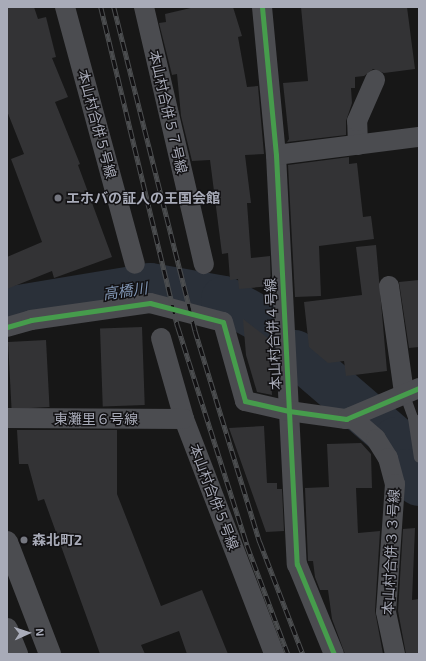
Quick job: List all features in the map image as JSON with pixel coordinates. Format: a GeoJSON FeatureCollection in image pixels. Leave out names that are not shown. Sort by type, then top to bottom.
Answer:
{"type":"FeatureCollection","features":[{"type":"Feature","properties":{"kind":"street","name":"本山村合併５号線"},"geometry":{"type":"LineString","coordinates":[[65,7],[135,264]]}},
{"type":"Feature","properties":{"kind":"street","name":"本山村合併５７号線"},"geometry":{"type":"LineString","coordinates":[[144,7],[204,264]]}},
{"type":"Feature","properties":{"kind":"street","name":"本山村合併４号線"},"geometry":{"type":"LineString","coordinates":[[262,7],[276,155],[297,564],[334,654]]}},
{"type":"Feature","properties":{"kind":"street"},"geometry":{"type":"LineString","coordinates":[[358,145],[357,120],[375,80]]}},
{"type":"Feature","properties":{"kind":"street"},"geometry":{"type":"LineString","coordinates":[[276,155],[419,137]]}},
{"type":"Feature","properties":{"kind":"street"},"geometry":{"type":"LineString","coordinates":[[7,327],[31,320],[150,303],[223,322],[245,402],[289,412],[346,419],[412,390],[389,286]]}},
{"type":"Feature","properties":{"kind":"street","name":"本山村合併５号線"},"geometry":{"type":"LineString","coordinates":[[161,338],[184,419],[274,654]]}},
{"type":"Feature","properties":{"kind":"street","name":"本山村合併３３号線"},"geometry":{"type":"LineString","coordinates":[[354,416],[376,439],[388,458],[395,484],[386,612],[395,654]]}},
{"type":"Feature","properties":{"kind":"street","name":"東灘里６号線"},"geometry":{"type":"LineString","coordinates":[[7,418],[184,419]]}},
{"type":"Feature","properties":{"kind":"street"},"geometry":{"type":"LineString","coordinates":[[7,542],[50,654]]}},
{"type":"Feature","properties":{"kind":"street"},"geometry":{"type":"LineString","coordinates":[[7,629],[17,654]]}},
{"type":"Feature","properties":{"kind":"lane"},"geometry":{"type":"LineString","coordinates":[[412,390],[419,458]]}},
{"type":"Feature","properties":{"kind":"building"},"geometry":{"type":"Polygon","coordinates":[[[7,7],[34,7],[38,19],[46,17],[56,57],[52,58],[68,97],[55,102],[80,164],[78,165],[112,257],[54,278],[52,271],[7,289],[7,257],[42,242],[11,159],[24,154],[7,111],[7,7]]]}},
{"type":"Feature","properties":{"kind":"building"},"geometry":{"type":"Polygon","coordinates":[[[195,7],[233,7],[242,36],[238,37],[247,87],[258,86],[264,154],[245,155],[251,203],[247,203],[251,258],[270,256],[271,286],[239,289],[238,279],[230,280],[228,253],[222,254],[210,160],[192,161],[181,116],[177,74],[172,75],[159,23],[166,22],[165,14],[195,7]]]}},
{"type":"Feature","properties":{"kind":"building"},"geometry":{"type":"Polygon","coordinates":[[[301,7],[407,7],[415,69],[384,73],[373,69],[364,76],[355,77],[355,88],[351,88],[352,103],[346,121],[346,135],[287,142],[289,139],[283,83],[308,81],[301,7]]]}},
{"type":"Feature","properties":{"kind":"building"},"geometry":{"type":"Polygon","coordinates":[[[349,157],[349,164],[357,163],[363,217],[371,216],[374,239],[319,246],[321,296],[295,297],[288,165],[349,157]]]}},
{"type":"Feature","properties":{"kind":"building"},"geometry":{"type":"Polygon","coordinates":[[[376,245],[387,371],[346,376],[344,361],[328,363],[309,347],[304,302],[362,295],[356,247],[376,245]]]}},
{"type":"Feature","properties":{"kind":"building"},"geometry":{"type":"Polygon","coordinates":[[[419,280],[419,347],[409,348],[399,282],[419,280]]]}},
{"type":"Feature","properties":{"kind":"building"},"geometry":{"type":"Polygon","coordinates":[[[243,319],[269,339],[272,395],[257,392],[246,355],[243,319]]]}},
{"type":"Feature","properties":{"kind":"building"},"geometry":{"type":"Polygon","coordinates":[[[142,327],[145,405],[103,406],[100,328],[142,327]]]}},
{"type":"Feature","properties":{"kind":"building"},"geometry":{"type":"Polygon","coordinates":[[[46,340],[50,407],[12,409],[8,342],[46,340]]]}},
{"type":"Feature","properties":{"kind":"building"},"geometry":{"type":"Polygon","coordinates":[[[264,426],[267,483],[277,483],[277,489],[282,489],[284,531],[266,532],[229,428],[264,426]]]}},
{"type":"Feature","properties":{"kind":"building"},"geometry":{"type":"Polygon","coordinates":[[[17,430],[117,430],[117,494],[161,606],[202,590],[228,654],[187,654],[179,631],[141,645],[145,654],[100,654],[44,499],[38,501],[28,464],[19,464],[17,430]]]}},
{"type":"Feature","properties":{"kind":"building"},"geometry":{"type":"Polygon","coordinates":[[[361,443],[371,454],[372,488],[356,488],[358,533],[380,531],[375,611],[383,654],[345,654],[332,619],[328,590],[320,590],[315,577],[313,561],[308,561],[305,488],[329,487],[327,444],[361,443]]]}},
{"type":"Feature","properties":{"kind":"building"},"geometry":{"type":"Polygon","coordinates":[[[415,528],[412,600],[419,599],[419,654],[406,654],[398,611],[403,529],[415,528]]]}},
{"type":"Feature","properties":{"kind":"waterway","name":"高橋川"},"geometry":{"type":"LineString","coordinates":[[7,310],[150,286],[224,299],[262,320]]}},
{"type":"Feature","properties":{"kind":"waterway","name":"高橋川"},"geometry":{"type":"LineString","coordinates":[[295,353],[396,440],[407,472],[419,483]]}},
{"type":"Feature","properties":{"kind":"railway"},"geometry":{"type":"LineString","coordinates":[[101,7],[178,327],[247,545],[288,654]]}},
{"type":"Feature","properties":{"kind":"railway"},"geometry":{"type":"LineString","coordinates":[[114,7],[195,330],[260,542],[303,654]]}},
{"type":"Feature","properties":{"kind":"cycle path"},"geometry":{"type":"LineString","coordinates":[[262,7],[276,155],[297,564],[334,654]]}},
{"type":"Feature","properties":{"kind":"cycle path"},"geometry":{"type":"LineString","coordinates":[[7,327],[31,320],[150,303],[223,322],[245,401],[289,411],[346,419],[419,388]]}},
{"type":"Feature","properties":{"kind":"place","name":"エホバの証人の王国会館"},"geometry":{"type":"Point","coordinates":[58,198]}},
{"type":"Feature","properties":{"kind":"place","name":"森北町2"},"geometry":{"type":"Point","coordinates":[24,540]}}]}
